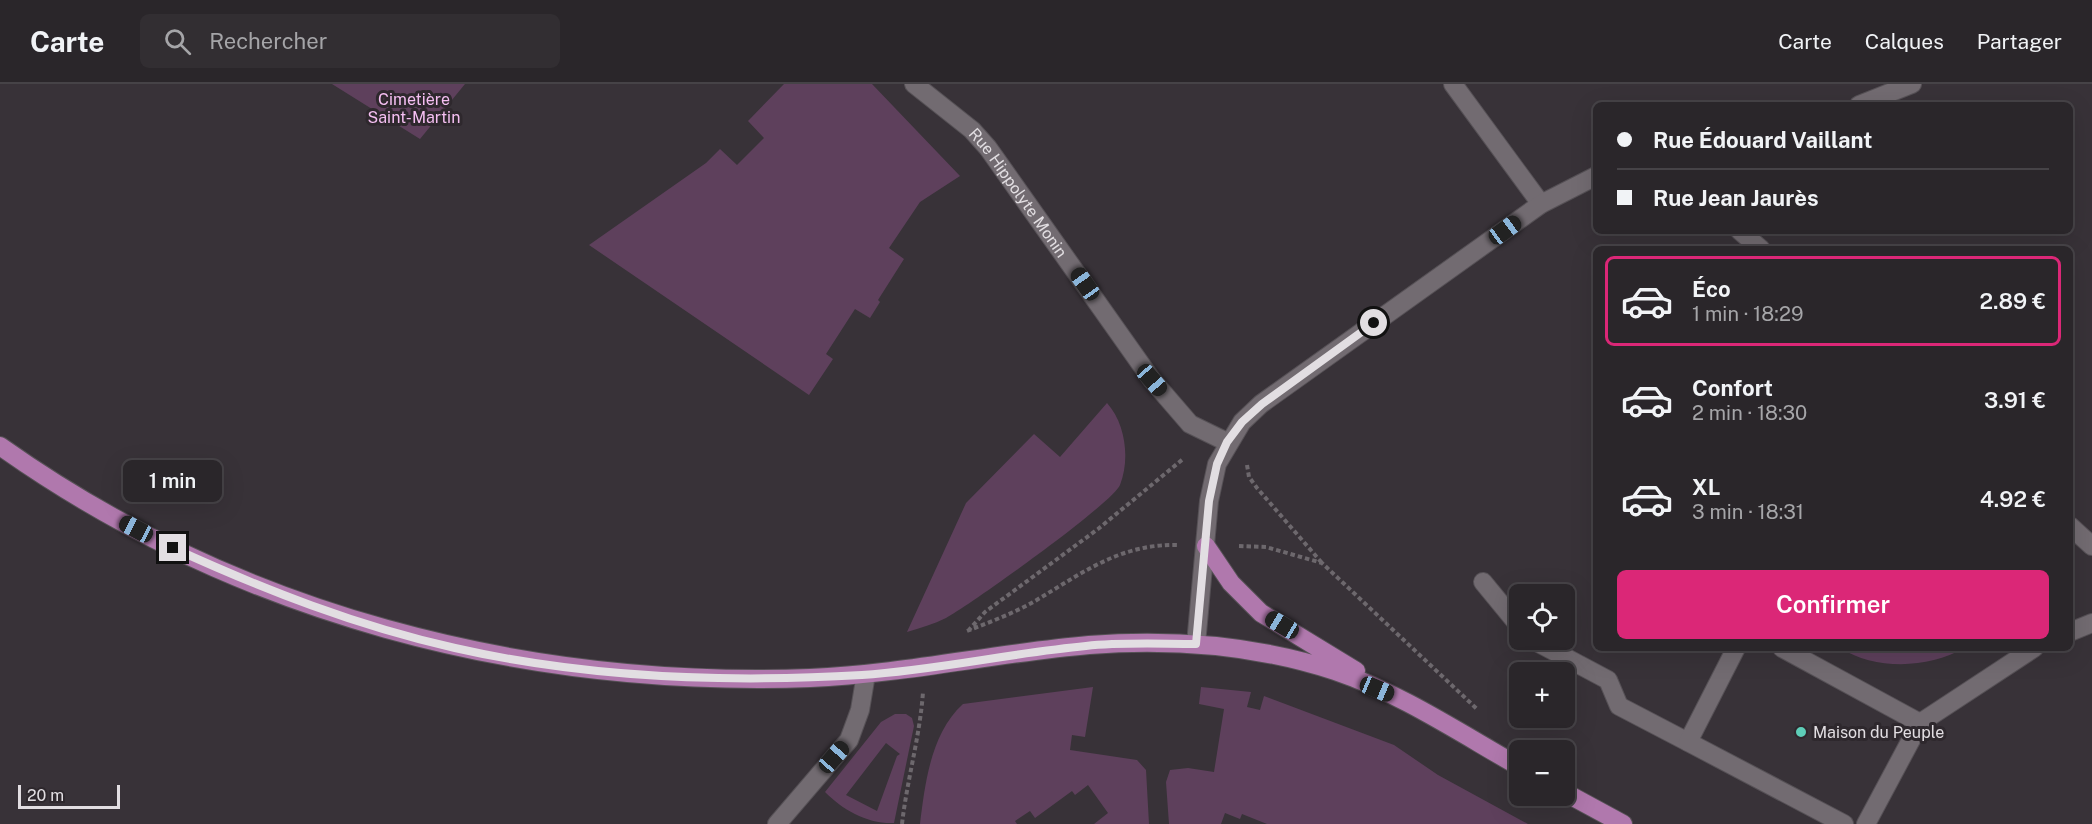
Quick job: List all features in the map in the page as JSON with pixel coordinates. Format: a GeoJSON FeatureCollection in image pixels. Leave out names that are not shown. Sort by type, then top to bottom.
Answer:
{"type":"FeatureCollection","features":[{"type":"Feature","properties":{"kind":"main road"},"geometry":{"type":"LineString","coordinates":[[0,446],[99,509],[173,548],[289,598],[386,630],[456,648],[525,661],[634,674],[749,678],[866,674],[1088,646],[1196,644],[1271,653],[1336,672],[1398,698]]}},
{"type":"Feature","properties":{"kind":"main road"},"geometry":{"type":"LineString","coordinates":[[1206,546],[1231,584],[1262,613],[1398,698],[1509,761]]}},
{"type":"Feature","properties":{"kind":"main road"},"geometry":{"type":"LineString","coordinates":[[1575,798],[1623,824]]}},
{"type":"Feature","properties":{"kind":"street","name":"Rue Hippolyte Monin"},"geometry":{"type":"LineString","coordinates":[[914,84],[972,130],[988,148],[1152,380],[1182,415],[1190,424],[1227,442]]}},
{"type":"Feature","properties":{"kind":"street"},"geometry":{"type":"LineString","coordinates":[[1453,84],[1541,204]]}},
{"type":"Feature","properties":{"kind":"street"},"geometry":{"type":"LineString","coordinates":[[1867,102],[1912,84]]}},
{"type":"Feature","properties":{"kind":"street"},"geometry":{"type":"LineString","coordinates":[[1196,644],[1209,501],[1217,464],[1227,442],[1242,422],[1262,404],[1541,204],[1593,178]]}},
{"type":"Feature","properties":{"kind":"street"},"geometry":{"type":"LineString","coordinates":[[1744,234],[1758,246]]}},
{"type":"Feature","properties":{"kind":"street"},"geometry":{"type":"LineString","coordinates":[[2073,529],[2092,546]]}},
{"type":"Feature","properties":{"kind":"street"},"geometry":{"type":"LineString","coordinates":[[1483,582],[1509,614]]}},
{"type":"Feature","properties":{"kind":"street"},"geometry":{"type":"LineString","coordinates":[[2073,631],[2092,623]]}},
{"type":"Feature","properties":{"kind":"street"},"geometry":{"type":"LineString","coordinates":[[1552,650],[1608,680],[1619,706],[1844,824]]}},
{"type":"Feature","properties":{"kind":"street"},"geometry":{"type":"LineString","coordinates":[[1688,742],[1734,651]]}},
{"type":"Feature","properties":{"kind":"street"},"geometry":{"type":"LineString","coordinates":[[1788,651],[1920,723]]}},
{"type":"Feature","properties":{"kind":"street"},"geometry":{"type":"LineString","coordinates":[[1866,824],[1920,723],[2029,651]]}},
{"type":"Feature","properties":{"kind":"street"},"geometry":{"type":"LineString","coordinates":[[777,824],[849,740],[860,710],[866,674]]}},
{"type":"Feature","properties":{"kind":"path"},"geometry":{"type":"LineString","coordinates":[[1247,453],[1249,477],[1322,563],[1481,714]]}},
{"type":"Feature","properties":{"kind":"path"},"geometry":{"type":"LineString","coordinates":[[1183,459],[1098,529],[985,612],[967,631],[1018,610],[1102,560],[1163,544],[1186,545]]}},
{"type":"Feature","properties":{"kind":"path"},"geometry":{"type":"LineString","coordinates":[[1237,546],[1266,547],[1322,563]]}},
{"type":"Feature","properties":{"kind":"path"},"geometry":{"type":"LineString","coordinates":[[902,824],[906,789],[919,733],[923,692],[913,693]]}},
{"type":"Feature","properties":{"kind":"green space","name":"Cimetière Saint-Martin"},"geometry":{"type":"Polygon","coordinates":[[[332,84],[465,84],[420,139],[332,84]]]}},
{"type":"Feature","properties":{"kind":"green space"},"geometry":{"type":"Polygon","coordinates":[[[784,84],[872,84],[960,176],[920,202],[889,248],[904,259],[878,300],[880,302],[870,318],[855,309],[826,354],[833,359],[809,395],[589,245],[706,163],[720,149],[737,165],[764,138],[748,121],[784,84]]]}},
{"type":"Feature","properties":{"kind":"green space"},"geometry":{"type":"Polygon","coordinates":[[[1107,403],[1118,421],[1124,442],[1125,465],[1120,485],[1093,512],[1010,575],[941,620],[907,632],[966,503],[1034,434],[1060,457],[1107,403]]]}},
{"type":"Feature","properties":{"kind":"green space"},"geometry":{"type":"Polygon","coordinates":[[[1846,651],[1958,651],[1934,660],[1902,664],[1869,660],[1846,651]]]}},
{"type":"Feature","properties":{"kind":"green space"},"geometry":{"type":"Polygon","coordinates":[[[1093,687],[1085,737],[1072,735],[1070,750],[1137,760],[1146,770],[1149,824],[1094,824],[1108,813],[1088,785],[1075,795],[1072,791],[1035,818],[1030,811],[1015,821],[1017,824],[920,824],[931,760],[943,729],[963,704],[1093,687]]]}},
{"type":"Feature","properties":{"kind":"green space"},"geometry":{"type":"Polygon","coordinates":[[[1201,687],[1251,692],[1247,707],[1260,710],[1264,696],[1394,745],[1438,775],[1528,824],[1267,824],[1242,814],[1240,819],[1225,813],[1221,824],[1169,824],[1166,782],[1170,770],[1188,768],[1214,772],[1224,709],[1199,704],[1201,687]]]}},
{"type":"Feature","properties":{"kind":"green space"},"geometry":{"type":"Polygon","coordinates":[[[895,714],[906,714],[912,718],[914,726],[894,823],[874,821],[856,815],[825,792],[881,722],[895,714]],[[886,743],[846,795],[877,811],[897,756],[900,754],[886,743]]]}},
{"type":"Feature","properties":{"kind":"place","name":"Maison du Peuple"},"geometry":{"type":"Point","coordinates":[1801,732]}},
{"type":"Feature","properties":{"kind":"route"},"geometry":{"type":"LineString","coordinates":[[173,548],[241,579],[309,605],[386,630],[456,648],[525,661],[634,674],[809,678],[866,674],[1088,646],[1145,643],[1196,644],[1209,501],[1217,464],[1227,442],[1242,422],[1262,404],[1374,323]]}}]}
